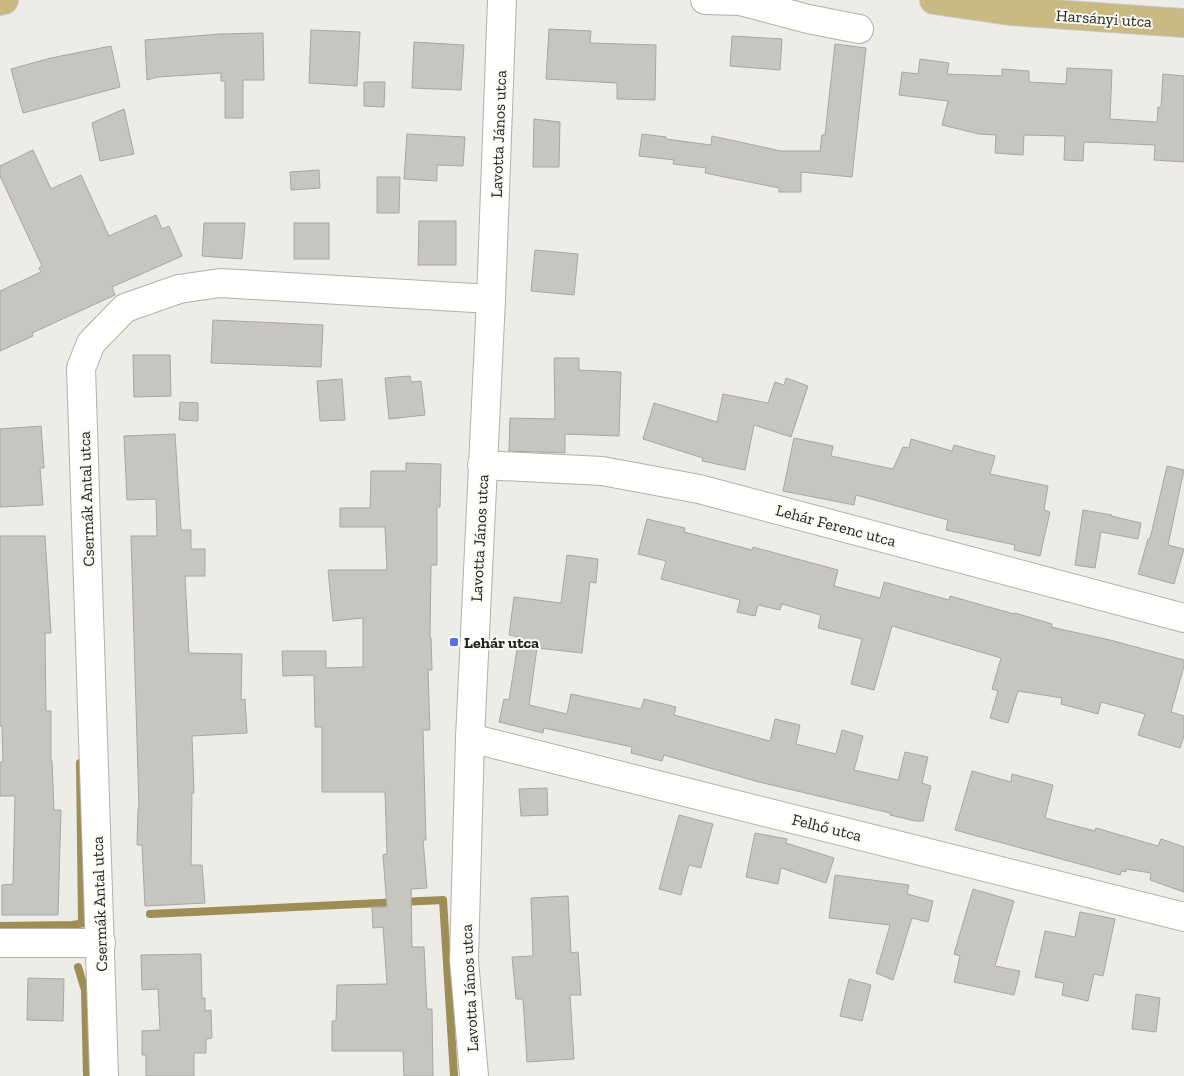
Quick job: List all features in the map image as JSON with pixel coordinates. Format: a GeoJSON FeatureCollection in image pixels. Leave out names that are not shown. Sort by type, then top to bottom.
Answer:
{"type":"FeatureCollection","features":[{"type":"Feature","properties":{"kind":"main road"},"geometry":{"type":"LineString","coordinates":[[0,1],[4,0]]}},
{"type":"Feature","properties":{"kind":"main road","name":"Harsányi utca"},"geometry":{"type":"LineString","coordinates":[[934,0],[1010,11],[1184,23]]}},
{"type":"Feature","properties":{"kind":"street","name":"Lavotta János utca"},"geometry":{"type":"LineString","coordinates":[[474,1076],[464,960],[470,738],[491,299],[502,0]]}},
{"type":"Feature","properties":{"kind":"street"},"geometry":{"type":"LineString","coordinates":[[705,0],[740,1],[808,19],[859,29]]}},
{"type":"Feature","properties":{"kind":"street","name":"Csermák Antal utca"},"geometry":{"type":"LineString","coordinates":[[104,1076],[82,368],[91,343],[125,308],[179,289],[220,282],[491,299]]}},
{"type":"Feature","properties":{"kind":"street","name":"Lehár Ferenc utca"},"geometry":{"type":"LineString","coordinates":[[482,465],[602,471],[699,489],[1184,618]]}},
{"type":"Feature","properties":{"kind":"street","name":"Felhő utca"},"geometry":{"type":"LineString","coordinates":[[470,738],[1184,917]]}},
{"type":"Feature","properties":{"kind":"street"},"geometry":{"type":"LineString","coordinates":[[0,943],[101,943]]}},
{"type":"Feature","properties":{"kind":"building"},"geometry":{"type":"Polygon","coordinates":[[[549,29],[591,31],[590,43],[656,45],[655,100],[617,99],[617,83],[546,79],[549,29]]]}},
{"type":"Feature","properties":{"kind":"building"},"geometry":{"type":"Polygon","coordinates":[[[311,30],[360,32],[357,86],[309,83],[311,30]]]}},
{"type":"Feature","properties":{"kind":"building"},"geometry":{"type":"Polygon","coordinates":[[[263,33],[264,80],[243,80],[243,118],[225,118],[225,81],[221,81],[221,73],[158,77],[147,80],[145,40],[220,34],[263,33]]]}},
{"type":"Feature","properties":{"kind":"building"},"geometry":{"type":"Polygon","coordinates":[[[732,36],[782,39],[780,70],[730,66],[732,36]]]}},
{"type":"Feature","properties":{"kind":"building"},"geometry":{"type":"Polygon","coordinates":[[[414,42],[464,45],[461,90],[412,88],[414,42]]]}},
{"type":"Feature","properties":{"kind":"building"},"geometry":{"type":"Polygon","coordinates":[[[835,44],[866,48],[852,177],[801,172],[801,192],[779,192],[779,188],[705,173],[706,168],[673,164],[674,160],[639,156],[642,134],[711,145],[712,136],[781,151],[820,151],[822,135],[825,135],[835,44]]]}},
{"type":"Feature","properties":{"kind":"building"},"geometry":{"type":"Polygon","coordinates":[[[111,46],[120,87],[23,113],[11,69],[51,58],[111,46]]]}},
{"type":"Feature","properties":{"kind":"building"},"geometry":{"type":"Polygon","coordinates":[[[920,59],[949,63],[947,74],[1002,76],[1002,69],[1029,71],[1029,82],[1066,84],[1067,68],[1112,70],[1110,119],[1157,122],[1158,107],[1161,107],[1163,74],[1184,76],[1184,162],[1154,160],[1155,145],[1084,142],[1083,161],[1064,160],[1065,136],[1024,135],[1023,155],[995,153],[996,135],[979,134],[942,125],[948,101],[899,95],[902,72],[918,74],[920,59]]]}},
{"type":"Feature","properties":{"kind":"building"},"geometry":{"type":"Polygon","coordinates":[[[364,82],[385,82],[384,107],[364,106],[364,82]]]}},
{"type":"Feature","properties":{"kind":"building"},"geometry":{"type":"Polygon","coordinates":[[[124,109],[134,154],[100,161],[92,123],[124,109]]]}},
{"type":"Feature","properties":{"kind":"building"},"geometry":{"type":"Polygon","coordinates":[[[534,119],[560,122],[559,167],[533,167],[534,119]]]}},
{"type":"Feature","properties":{"kind":"building"},"geometry":{"type":"Polygon","coordinates":[[[407,134],[465,137],[463,166],[437,165],[437,181],[404,179],[407,134]]]}},
{"type":"Feature","properties":{"kind":"building"},"geometry":{"type":"Polygon","coordinates":[[[33,150],[51,189],[81,175],[109,236],[156,215],[162,229],[169,226],[182,256],[112,287],[115,295],[32,333],[33,336],[0,351],[0,291],[41,272],[39,268],[42,266],[0,176],[0,166],[33,150]]]}},
{"type":"Feature","properties":{"kind":"building"},"geometry":{"type":"Polygon","coordinates":[[[319,170],[320,188],[291,190],[290,172],[319,170]]]}},
{"type":"Feature","properties":{"kind":"building"},"geometry":{"type":"Polygon","coordinates":[[[377,177],[400,177],[399,213],[377,213],[377,177]]]}},
{"type":"Feature","properties":{"kind":"building"},"geometry":{"type":"Polygon","coordinates":[[[419,221],[456,221],[456,265],[418,265],[419,221]]]}},
{"type":"Feature","properties":{"kind":"building"},"geometry":{"type":"Polygon","coordinates":[[[204,223],[245,223],[242,259],[202,256],[204,223]]]}},
{"type":"Feature","properties":{"kind":"building"},"geometry":{"type":"Polygon","coordinates":[[[294,223],[329,223],[329,259],[294,259],[294,223]]]}},
{"type":"Feature","properties":{"kind":"building"},"geometry":{"type":"Polygon","coordinates":[[[535,250],[578,254],[574,295],[531,291],[535,250]]]}},
{"type":"Feature","properties":{"kind":"building"},"geometry":{"type":"Polygon","coordinates":[[[213,320],[323,325],[321,367],[211,363],[213,320]]]}},
{"type":"Feature","properties":{"kind":"building"},"geometry":{"type":"Polygon","coordinates":[[[133,355],[170,355],[171,396],[134,397],[133,355]]]}},
{"type":"Feature","properties":{"kind":"building"},"geometry":{"type":"Polygon","coordinates":[[[554,358],[579,358],[579,370],[621,372],[619,436],[565,434],[565,453],[509,451],[510,418],[555,419],[554,358]]]}},
{"type":"Feature","properties":{"kind":"building"},"geometry":{"type":"Polygon","coordinates":[[[410,376],[411,382],[421,381],[425,415],[389,419],[385,378],[410,376]]]}},
{"type":"Feature","properties":{"kind":"building"},"geometry":{"type":"Polygon","coordinates":[[[786,378],[808,386],[791,437],[754,425],[745,470],[702,461],[703,458],[643,439],[654,403],[717,422],[723,394],[768,403],[775,382],[784,385],[786,378]]]}},
{"type":"Feature","properties":{"kind":"building"},"geometry":{"type":"Polygon","coordinates":[[[342,379],[345,420],[320,421],[317,381],[342,379]]]}},
{"type":"Feature","properties":{"kind":"building"},"geometry":{"type":"Polygon","coordinates":[[[180,402],[198,403],[198,421],[179,420],[180,402]]]}},
{"type":"Feature","properties":{"kind":"building"},"geometry":{"type":"Polygon","coordinates":[[[41,426],[44,468],[40,468],[43,505],[0,507],[0,429],[41,426]]]}},
{"type":"Feature","properties":{"kind":"building"},"geometry":{"type":"Polygon","coordinates":[[[175,434],[181,530],[191,530],[191,549],[205,549],[205,576],[185,576],[189,653],[242,654],[241,700],[245,699],[247,733],[192,736],[194,793],[192,793],[191,865],[202,865],[205,903],[145,906],[142,845],[137,845],[139,809],[131,536],[157,536],[156,499],[127,500],[124,436],[175,434]]]}},
{"type":"Feature","properties":{"kind":"building"},"geometry":{"type":"Polygon","coordinates":[[[794,438],[833,446],[831,456],[893,469],[903,447],[909,448],[911,439],[952,451],[954,445],[995,456],[990,474],[1048,486],[1044,510],[1050,512],[1040,556],[1014,550],[1015,545],[946,530],[948,520],[856,495],[854,505],[783,491],[794,438]]]}},
{"type":"Feature","properties":{"kind":"building"},"geometry":{"type":"Polygon","coordinates":[[[406,463],[441,464],[440,507],[437,507],[437,565],[431,565],[430,638],[432,670],[428,670],[430,730],[423,730],[426,840],[423,840],[427,888],[411,889],[412,947],[424,947],[427,1009],[432,1009],[433,1076],[404,1076],[403,1051],[332,1051],[332,1021],[336,1021],[337,985],[387,984],[383,927],[373,928],[372,907],[387,907],[383,855],[387,854],[385,792],[322,792],[322,727],[315,727],[314,675],[283,676],[282,651],[326,651],[326,668],[363,667],[363,618],[333,621],[328,570],[387,570],[385,527],[340,527],[340,508],[370,508],[371,471],[406,471],[406,463]]]}},
{"type":"Feature","properties":{"kind":"building"},"geometry":{"type":"Polygon","coordinates":[[[1167,466],[1184,470],[1168,545],[1184,549],[1174,584],[1138,574],[1148,539],[1150,539],[1167,466]]]}},
{"type":"Feature","properties":{"kind":"building"},"geometry":{"type":"Polygon","coordinates":[[[1083,510],[1141,523],[1138,539],[1101,532],[1095,568],[1075,565],[1083,510]]]}},
{"type":"Feature","properties":{"kind":"building"},"geometry":{"type":"Polygon","coordinates":[[[647,519],[685,528],[684,532],[752,550],[753,547],[838,570],[834,586],[880,598],[884,582],[949,600],[950,596],[1052,624],[1051,627],[1110,640],[1184,660],[1171,712],[1184,716],[1184,736],[1180,748],[1138,735],[1145,714],[1101,702],[1098,714],[1061,704],[1062,698],[1018,691],[1008,723],[990,718],[998,691],[992,689],[1001,658],[892,626],[874,690],[851,684],[862,639],[818,628],[821,615],[782,604],[780,610],[758,605],[755,616],[737,612],[740,600],[661,579],[666,561],[638,554],[647,519]]]}},
{"type":"Feature","properties":{"kind":"building"},"geometry":{"type":"Polygon","coordinates":[[[0,536],[45,536],[51,633],[45,633],[46,711],[51,711],[51,761],[54,810],[61,810],[58,915],[2,915],[2,885],[13,884],[15,796],[0,796],[0,762],[3,762],[2,726],[0,726],[0,536]]]}},
{"type":"Feature","properties":{"kind":"building"},"geometry":{"type":"Polygon","coordinates":[[[567,555],[598,559],[596,583],[590,582],[582,653],[537,648],[529,705],[567,714],[571,694],[641,709],[644,699],[676,707],[674,715],[770,741],[775,719],[800,725],[796,744],[836,754],[842,730],[863,736],[854,770],[898,780],[905,752],[928,757],[922,783],[931,786],[923,821],[915,821],[890,815],[890,813],[759,782],[664,755],[662,761],[631,753],[632,747],[544,728],[543,733],[499,722],[504,699],[509,700],[519,637],[509,635],[514,597],[561,603],[567,555]]]}},
{"type":"Feature","properties":{"kind":"building"},"geometry":{"type":"Polygon","coordinates":[[[972,771],[1011,782],[1012,774],[1053,785],[1045,818],[1095,831],[1096,828],[1158,846],[1161,839],[1184,847],[1184,892],[1150,880],[1151,873],[1126,869],[1126,872],[1121,871],[1120,875],[955,830],[972,771]]]}},
{"type":"Feature","properties":{"kind":"building"},"geometry":{"type":"Polygon","coordinates":[[[547,788],[548,815],[521,816],[519,789],[547,788]]]}},
{"type":"Feature","properties":{"kind":"building"},"geometry":{"type":"Polygon","coordinates":[[[679,815],[713,824],[701,868],[689,865],[681,895],[659,889],[679,815]]]}},
{"type":"Feature","properties":{"kind":"building"},"geometry":{"type":"Polygon","coordinates":[[[755,833],[787,839],[786,843],[834,858],[826,883],[781,868],[778,884],[746,877],[755,833]]]}},
{"type":"Feature","properties":{"kind":"building"},"geometry":{"type":"Polygon","coordinates":[[[835,875],[909,885],[907,894],[933,901],[928,922],[912,918],[893,980],[876,973],[890,925],[829,918],[835,875]]]}},
{"type":"Feature","properties":{"kind":"building"},"geometry":{"type":"Polygon","coordinates":[[[973,889],[1014,901],[995,966],[1020,971],[1014,995],[954,982],[960,956],[954,954],[973,889]]]}},
{"type":"Feature","properties":{"kind":"building"},"geometry":{"type":"Polygon","coordinates":[[[568,896],[571,953],[578,952],[581,995],[570,995],[574,1059],[527,1062],[523,999],[516,999],[512,957],[533,956],[531,898],[568,896]]]}},
{"type":"Feature","properties":{"kind":"building"},"geometry":{"type":"Polygon","coordinates":[[[1080,912],[1115,919],[1103,976],[1094,974],[1088,1001],[1062,995],[1064,983],[1035,977],[1045,931],[1075,937],[1080,912]]]}},
{"type":"Feature","properties":{"kind":"building"},"geometry":{"type":"Polygon","coordinates":[[[201,954],[202,998],[205,998],[205,1011],[211,1010],[212,1038],[206,1039],[206,1053],[194,1053],[194,1076],[146,1076],[146,1055],[142,1055],[142,1031],[160,1030],[158,989],[142,990],[141,955],[201,954]]]}},
{"type":"Feature","properties":{"kind":"building"},"geometry":{"type":"Polygon","coordinates":[[[28,978],[64,979],[63,1021],[27,1020],[28,978]]]}},
{"type":"Feature","properties":{"kind":"building"},"geometry":{"type":"Polygon","coordinates":[[[849,979],[871,985],[862,1021],[840,1016],[849,979]]]}},
{"type":"Feature","properties":{"kind":"building"},"geometry":{"type":"Polygon","coordinates":[[[1136,994],[1160,998],[1156,1032],[1132,1029],[1136,994]]]}},
{"type":"Feature","properties":{"kind":"waterway"},"geometry":{"type":"LineString","coordinates":[[80,763],[82,923]]}},
{"type":"Feature","properties":{"kind":"waterway"},"geometry":{"type":"LineString","coordinates":[[150,914],[443,900],[454,1076]]}},
{"type":"Feature","properties":{"kind":"waterway"},"geometry":{"type":"LineString","coordinates":[[0,926],[72,925],[85,923]]}},
{"type":"Feature","properties":{"kind":"waterway"},"geometry":{"type":"LineString","coordinates":[[78,967],[85,990],[87,1076]]}},
{"type":"Feature","properties":{"kind":"place","name":"Lehár utca"},"geometry":{"type":"Point","coordinates":[454,642]}}]}
